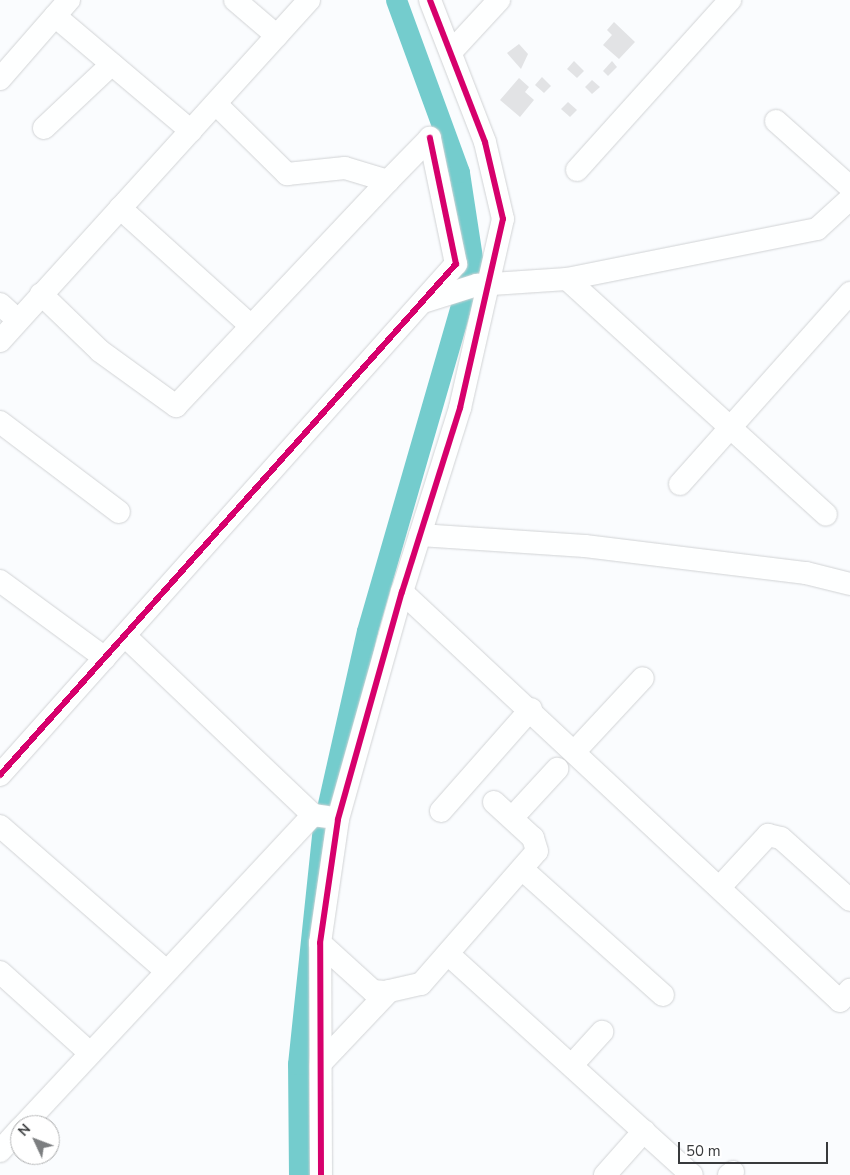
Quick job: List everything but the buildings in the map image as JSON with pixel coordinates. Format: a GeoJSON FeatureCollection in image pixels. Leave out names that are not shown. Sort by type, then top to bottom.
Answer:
{"type":"FeatureCollection","features":[{"type":"Feature","properties":{"kind":"street"},"geometry":{"type":"LineString","coordinates":[[235,0],[277,36]]}},
{"type":"Feature","properties":{"kind":"street"},"geometry":{"type":"LineString","coordinates":[[0,341],[309,0]]}},
{"type":"Feature","properties":{"kind":"street"},"geometry":{"type":"LineString","coordinates":[[321,1175],[320,943],[323,816],[402,592],[460,408],[474,287],[503,219],[485,142],[430,0]]}},
{"type":"Feature","properties":{"kind":"street"},"geometry":{"type":"LineString","coordinates":[[451,52],[498,0]]}},
{"type":"Feature","properties":{"kind":"street"},"geometry":{"type":"LineString","coordinates":[[577,170],[730,0]]}},
{"type":"Feature","properties":{"kind":"street"},"geometry":{"type":"LineString","coordinates":[[4,65],[62,8],[112,64],[191,131]]}},
{"type":"Feature","properties":{"kind":"street"},"geometry":{"type":"LineString","coordinates":[[44,128],[112,64]]}},
{"type":"Feature","properties":{"kind":"street"},"geometry":{"type":"LineString","coordinates":[[216,104],[287,174],[345,168],[388,181]]}},
{"type":"Feature","properties":{"kind":"street"},"geometry":{"type":"LineString","coordinates":[[776,121],[850,186]]}},
{"type":"Feature","properties":{"kind":"street"},"geometry":{"type":"LineString","coordinates":[[0,776],[456,264],[430,138],[176,406],[100,351],[41,294]]}},
{"type":"Feature","properties":{"kind":"street"},"geometry":{"type":"LineString","coordinates":[[420,303],[474,287],[568,279],[817,229],[850,199]]}},
{"type":"Feature","properties":{"kind":"street"},"geometry":{"type":"LineString","coordinates":[[120,208],[251,326]]}},
{"type":"Feature","properties":{"kind":"street"},"geometry":{"type":"LineString","coordinates":[[568,279],[826,515]]}},
{"type":"Feature","properties":{"kind":"street"},"geometry":{"type":"LineString","coordinates":[[680,484],[850,293]]}},
{"type":"Feature","properties":{"kind":"street"},"geometry":{"type":"LineString","coordinates":[[0,304],[18,320]]}},
{"type":"Feature","properties":{"kind":"street"},"geometry":{"type":"LineString","coordinates":[[0,422],[119,512]]}},
{"type":"Feature","properties":{"kind":"street"},"geometry":{"type":"LineString","coordinates":[[420,535],[585,546],[806,573],[850,584]]}},
{"type":"Feature","properties":{"kind":"street"},"geometry":{"type":"LineString","coordinates":[[4,592],[105,658]]}},
{"type":"Feature","properties":{"kind":"street"},"geometry":{"type":"LineString","coordinates":[[402,592],[576,750],[840,1001],[850,990]]}},
{"type":"Feature","properties":{"kind":"street"},"geometry":{"type":"LineString","coordinates":[[125,636],[323,816]]}},
{"type":"Feature","properties":{"kind":"street"},"geometry":{"type":"LineString","coordinates":[[576,750],[643,678]]}},
{"type":"Feature","properties":{"kind":"street"},"geometry":{"type":"LineString","coordinates":[[441,811],[531,709]]}},
{"type":"Feature","properties":{"kind":"street"},"geometry":{"type":"LineString","coordinates":[[512,818],[557,769]]}},
{"type":"Feature","properties":{"kind":"street"},"geometry":{"type":"LineString","coordinates":[[320,943],[373,991],[389,991],[421,984],[537,851],[533,838],[494,802]]}},
{"type":"Feature","properties":{"kind":"street"},"geometry":{"type":"LineString","coordinates":[[33,1115],[166,971],[323,816]]}},
{"type":"Feature","properties":{"kind":"street"},"geometry":{"type":"LineString","coordinates":[[0,826],[166,971]]}},
{"type":"Feature","properties":{"kind":"street"},"geometry":{"type":"LineString","coordinates":[[720,887],[768,835],[781,838],[850,900]]}},
{"type":"Feature","properties":{"kind":"street"},"geometry":{"type":"LineString","coordinates":[[522,869],[664,994]]}},
{"type":"Feature","properties":{"kind":"street"},"geometry":{"type":"LineString","coordinates":[[448,954],[692,1175]]}},
{"type":"Feature","properties":{"kind":"street"},"geometry":{"type":"LineString","coordinates":[[0,972],[90,1053]]}},
{"type":"Feature","properties":{"kind":"street"},"geometry":{"type":"LineString","coordinates":[[321,1063],[389,991]]}},
{"type":"Feature","properties":{"kind":"street"},"geometry":{"type":"LineString","coordinates":[[572,1065],[602,1032]]}},
{"type":"Feature","properties":{"kind":"street"},"geometry":{"type":"LineString","coordinates":[[605,1175],[644,1131]]}},
{"type":"Feature","properties":{"kind":"street"},"geometry":{"type":"LineString","coordinates":[[0,1151],[10,1140]]}},
{"type":"Feature","properties":{"kind":"waterway"},"geometry":{"type":"LineString","coordinates":[[299,1175],[298,1064],[323,826],[367,631],[473,264],[459,172],[396,0]]}},
{"type":"Feature","properties":{"kind":"cycle path"},"geometry":{"type":"LineString","coordinates":[[321,1175],[320,943],[338,819],[402,592],[460,408],[503,219],[485,142],[430,0]]}},
{"type":"Feature","properties":{"kind":"cycle path"},"geometry":{"type":"LineString","coordinates":[[0,775],[456,264],[430,138]]}}]}
